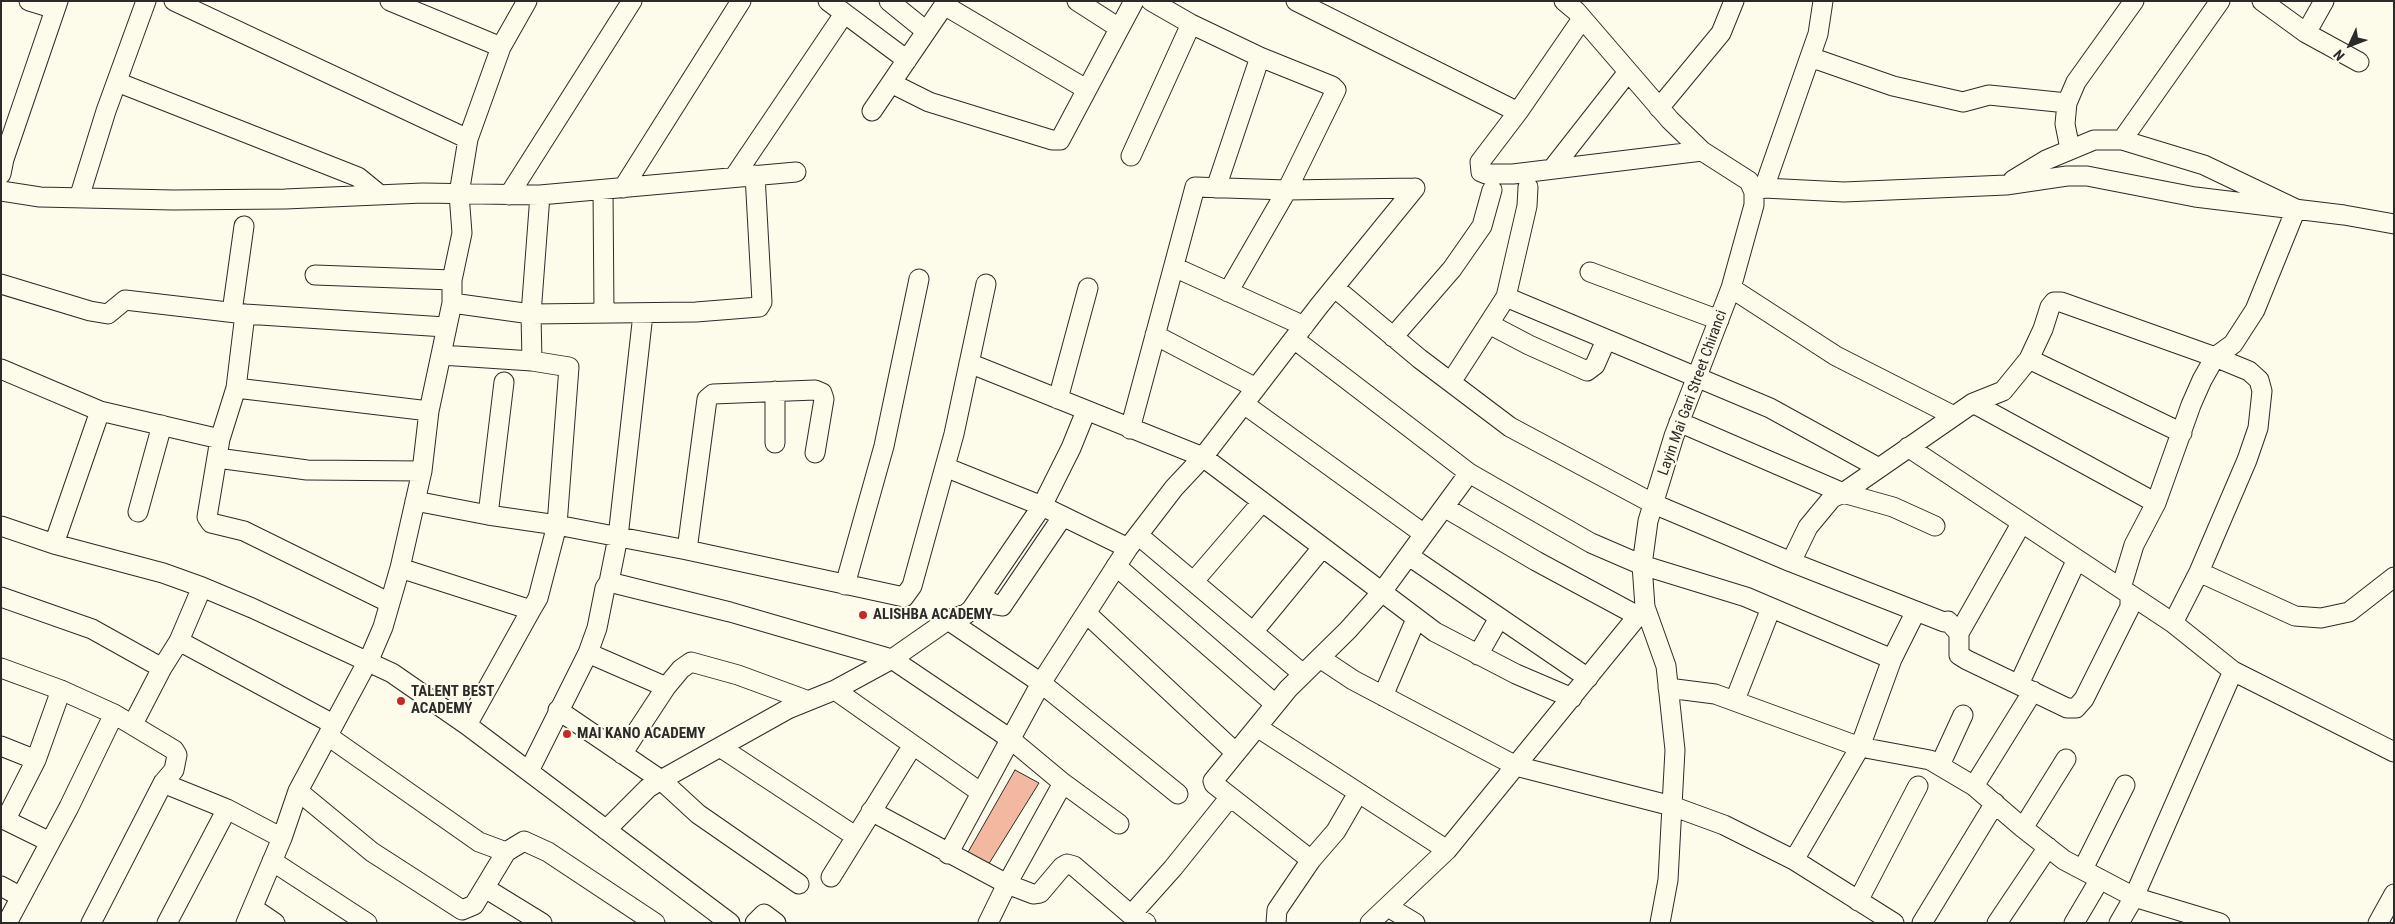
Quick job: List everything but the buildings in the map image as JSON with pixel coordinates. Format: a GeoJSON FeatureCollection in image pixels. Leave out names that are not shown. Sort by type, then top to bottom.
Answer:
{"type":"FeatureCollection","features":[{"type":"Feature","properties":{"kind":"street"},"geometry":{"type":"LineString","coordinates":[[2,164],[57,5],[29,1]]}},
{"type":"Feature","properties":{"kind":"street"},"geometry":{"type":"LineString","coordinates":[[79,198],[146,1]]}},
{"type":"Feature","properties":{"kind":"street"},"geometry":{"type":"LineString","coordinates":[[174,1],[468,139]]}},
{"type":"Feature","properties":{"kind":"street"},"geometry":{"type":"LineString","coordinates":[[390,1],[501,48]]}},
{"type":"Feature","properties":{"kind":"street"},"geometry":{"type":"LineString","coordinates":[[275,923],[250,915],[282,838],[298,791],[368,661],[383,626],[400,568],[422,471],[429,411],[445,327],[452,303],[452,280],[462,233],[459,194],[468,139],[501,48],[527,1]]}},
{"type":"Feature","properties":{"kind":"street"},"geometry":{"type":"LineString","coordinates":[[509,195],[632,1]]}},
{"type":"Feature","properties":{"kind":"street"},"geometry":{"type":"LineString","coordinates":[[623,188],[741,1]]}},
{"type":"Feature","properties":{"kind":"street"},"geometry":{"type":"LineString","coordinates":[[828,1],[907,60]]}},
{"type":"Feature","properties":{"kind":"street"},"geometry":{"type":"LineString","coordinates":[[889,1],[926,31]]}},
{"type":"Feature","properties":{"kind":"street"},"geometry":{"type":"LineString","coordinates":[[1077,1],[1119,28]]}},
{"type":"Feature","properties":{"kind":"street"},"geometry":{"type":"LineString","coordinates":[[891,82],[929,102],[1052,140],[1060,140],[1064,136],[1086,89],[1134,1]]}},
{"type":"Feature","properties":{"kind":"street"},"geometry":{"type":"LineString","coordinates":[[1151,1],[1191,24],[1260,57],[1332,86],[1336,90],[1287,190],[1228,292]]}},
{"type":"Feature","properties":{"kind":"street"},"geometry":{"type":"LineString","coordinates":[[1296,1],[1518,112]]}},
{"type":"Feature","properties":{"kind":"street"},"geometry":{"type":"LineString","coordinates":[[1564,1],[1660,108],[1702,151],[1744,177],[1759,190],[1844,192],[2006,185],[2067,176],[2087,176],[2195,197],[2344,214],[2394,224]]}},
{"type":"Feature","properties":{"kind":"street"},"geometry":{"type":"LineString","coordinates":[[1660,108],[1721,33],[1734,1]]}},
{"type":"Feature","properties":{"kind":"street","name":"Layin Mai Gari Street Chiranci"},"geometry":{"type":"LineString","coordinates":[[1660,923],[1668,880],[1675,750],[1666,666],[1641,612],[1642,565],[1648,521],[1680,422],[1731,288],[1759,190],[1818,34],[1823,1]]}},
{"type":"Feature","properties":{"kind":"street"},"geometry":{"type":"LineString","coordinates":[[2070,149],[2065,124],[2067,102],[2076,82],[2134,1]]}},
{"type":"Feature","properties":{"kind":"street"},"geometry":{"type":"LineString","coordinates":[[2122,140],[2220,1]]}},
{"type":"Feature","properties":{"kind":"street"},"geometry":{"type":"LineString","coordinates":[[2262,1],[2306,33],[2359,62]]}},
{"type":"Feature","properties":{"kind":"street"},"geometry":{"type":"LineString","coordinates":[[2306,33],[2324,1]]}},
{"type":"Feature","properties":{"kind":"street"},"geometry":{"type":"LineString","coordinates":[[872,112],[946,3],[1086,89]]}},
{"type":"Feature","properties":{"kind":"street"},"geometry":{"type":"LineString","coordinates":[[734,177],[844,14]]}},
{"type":"Feature","properties":{"kind":"street"},"geometry":{"type":"LineString","coordinates":[[1582,19],[1518,112],[1480,162],[1481,172],[1486,174],[1514,174],[1702,151]]}},
{"type":"Feature","properties":{"kind":"street"},"geometry":{"type":"LineString","coordinates":[[1131,156],[1191,24]]}},
{"type":"Feature","properties":{"kind":"street"},"geometry":{"type":"LineString","coordinates":[[1216,188],[1260,57]]}},
{"type":"Feature","properties":{"kind":"street"},"geometry":{"type":"LineString","coordinates":[[1810,57],[1893,86],[1964,102],[1989,96],[2067,102]]}},
{"type":"Feature","properties":{"kind":"street"},"geometry":{"type":"LineString","coordinates":[[1552,169],[1628,72]]}},
{"type":"Feature","properties":{"kind":"street"},"geometry":{"type":"LineString","coordinates":[[117,82],[358,177],[380,195]]}},
{"type":"Feature","properties":{"kind":"street"},"geometry":{"type":"LineString","coordinates":[[2006,185],[2046,160],[2070,149],[2094,140],[2122,140],[2204,165],[2296,209]]}},
{"type":"Feature","properties":{"kind":"street"},"geometry":{"type":"LineString","coordinates":[[1,191],[40,197],[79,198],[276,199],[380,195],[540,195],[796,172]]}},
{"type":"Feature","properties":{"kind":"street"},"geometry":{"type":"LineString","coordinates":[[452,303],[531,314],[643,314],[759,307],[761,305],[755,175]]}},
{"type":"Feature","properties":{"kind":"street"},"geometry":{"type":"LineString","coordinates":[[948,854],[1009,738],[1041,682],[1116,566],[1174,488],[1204,458],[1299,332],[1415,188],[1287,190],[1196,187],[1130,429]]}},
{"type":"Feature","properties":{"kind":"street"},"geometry":{"type":"LineString","coordinates":[[1451,382],[1506,297],[1527,206],[1528,187]]}},
{"type":"Feature","properties":{"kind":"street"},"geometry":{"type":"LineString","coordinates":[[603,190],[604,313]]}},
{"type":"Feature","properties":{"kind":"street"},"geometry":{"type":"LineString","coordinates":[[1393,337],[1452,269],[1482,226],[1492,190]]}},
{"type":"Feature","properties":{"kind":"street"},"geometry":{"type":"LineString","coordinates":[[532,361],[531,314],[540,195]]}},
{"type":"Feature","properties":{"kind":"street"},"geometry":{"type":"LineString","coordinates":[[2121,588],[2134,545],[2156,503],[2191,405],[2215,357],[2233,344],[2255,310],[2296,209]]}},
{"type":"Feature","properties":{"kind":"street"},"geometry":{"type":"LineString","coordinates":[[244,226],[238,313],[236,388],[220,440],[206,511],[207,517],[212,522],[244,531],[390,603]]}},
{"type":"Feature","properties":{"kind":"street"},"geometry":{"type":"LineString","coordinates":[[1174,267],[1228,292],[1299,332],[1469,473],[1591,543],[1642,565],[1711,586],[1771,608],[1892,659]]}},
{"type":"Feature","properties":{"kind":"street"},"geometry":{"type":"LineString","coordinates":[[1590,272],[1719,320]]}},
{"type":"Feature","properties":{"kind":"street"},"geometry":{"type":"LineString","coordinates":[[315,275],[452,280]]}},
{"type":"Feature","properties":{"kind":"street"},"geometry":{"type":"LineString","coordinates":[[845,585],[884,446],[919,279]]}},
{"type":"Feature","properties":{"kind":"street"},"geometry":{"type":"LineString","coordinates":[[1,284],[90,311],[108,314],[125,300],[238,313],[445,327]]}},
{"type":"Feature","properties":{"kind":"street"},"geometry":{"type":"LineString","coordinates":[[415,502],[488,516],[557,525],[687,550],[904,597],[909,593],[945,467],[970,363],[986,284]]}},
{"type":"Feature","properties":{"kind":"street"},"geometry":{"type":"LineString","coordinates":[[1058,399],[1088,288]]}},
{"type":"Feature","properties":{"kind":"street"},"geometry":{"type":"LineString","coordinates":[[1335,288],[1393,337],[1510,427],[1654,504],[1790,562],[1944,622],[1948,621],[1959,633]]}},
{"type":"Feature","properties":{"kind":"street"},"geometry":{"type":"LineString","coordinates":[[1731,288],[1805,338],[1843,360],[1954,416]]}},
{"type":"Feature","properties":{"kind":"street"},"geometry":{"type":"LineString","coordinates":[[1506,297],[1770,408],[1879,468]]}},
{"type":"Feature","properties":{"kind":"street"},"geometry":{"type":"LineString","coordinates":[[1790,562],[1808,527],[1825,504],[1974,403],[2003,391],[2029,359],[2043,329],[2050,306],[2054,302],[2061,302],[2215,357],[2249,371],[2259,380],[2262,391],[2258,428],[2248,460],[2199,572],[2173,623]]}},
{"type":"Feature","properties":{"kind":"street"},"geometry":{"type":"LineString","coordinates":[[529,771],[588,653],[597,628],[605,588],[610,582],[618,537],[643,314]]}},
{"type":"Feature","properties":{"kind":"street"},"geometry":{"type":"LineString","coordinates":[[1489,324],[1529,345],[1588,371],[1595,365],[1606,340]]}},
{"type":"Feature","properties":{"kind":"street"},"geometry":{"type":"LineString","coordinates":[[1156,335],[1256,388]]}},
{"type":"Feature","properties":{"kind":"street"},"geometry":{"type":"LineString","coordinates":[[441,355],[567,365],[570,372],[557,525],[538,598],[467,725]]}},
{"type":"Feature","properties":{"kind":"street"},"geometry":{"type":"LineString","coordinates":[[2029,359],[2182,433]]}},
{"type":"Feature","properties":{"kind":"street"},"geometry":{"type":"LineString","coordinates":[[970,363],[1204,458],[1435,632],[1516,674],[1572,698]]}},
{"type":"Feature","properties":{"kind":"street"},"geometry":{"type":"LineString","coordinates":[[1,369],[100,411],[220,440]]}},
{"type":"Feature","properties":{"kind":"street"},"geometry":{"type":"LineString","coordinates":[[488,516],[504,382]]}},
{"type":"Feature","properties":{"kind":"street"},"geometry":{"type":"LineString","coordinates":[[236,388],[429,411]]}},
{"type":"Feature","properties":{"kind":"street"},"geometry":{"type":"LineString","coordinates":[[687,550],[707,399],[713,394],[719,392],[816,390],[822,394],[824,399],[815,453]]}},
{"type":"Feature","properties":{"kind":"street"},"geometry":{"type":"LineString","coordinates":[[775,391],[775,443]]}},
{"type":"Feature","properties":{"kind":"street"},"geometry":{"type":"LineString","coordinates":[[1974,403],[2156,503]]}},
{"type":"Feature","properties":{"kind":"street"},"geometry":{"type":"LineString","coordinates":[[1244,404],[1424,534]]}},
{"type":"Feature","properties":{"kind":"street"},"geometry":{"type":"LineString","coordinates":[[606,830],[648,788],[661,780],[806,700],[835,690],[892,659],[948,620],[966,614],[981,597],[1042,506],[1071,448],[1086,410]]}},
{"type":"Feature","properties":{"kind":"street"},"geometry":{"type":"LineString","coordinates":[[54,544],[100,411]]}},
{"type":"Feature","properties":{"kind":"street"},"geometry":{"type":"LineString","coordinates":[[1680,422],[1843,493],[1893,507],[1935,526]]}},
{"type":"Feature","properties":{"kind":"street"},"geometry":{"type":"LineString","coordinates":[[138,512],[162,425]]}},
{"type":"Feature","properties":{"kind":"street"},"geometry":{"type":"LineString","coordinates":[[1908,447],[2021,524],[2173,623],[2233,671],[2394,752]]}},
{"type":"Feature","properties":{"kind":"street"},"geometry":{"type":"LineString","coordinates":[[217,458],[307,470],[422,471]]}},
{"type":"Feature","properties":{"kind":"street"},"geometry":{"type":"LineString","coordinates":[[945,467],[1063,516],[1133,542],[1194,582],[1303,674]]}},
{"type":"Feature","properties":{"kind":"street"},"geometry":{"type":"LineString","coordinates":[[1311,860],[1230,797],[1213,781],[1275,704],[1381,593],[1469,473]]}},
{"type":"Feature","properties":{"kind":"street"},"geometry":{"type":"LineString","coordinates":[[1194,582],[1262,502]]}},
{"type":"Feature","properties":{"kind":"street"},"geometry":{"type":"LineString","coordinates":[[1370,923],[1447,850],[1641,612],[1536,561],[1444,507]]}},
{"type":"Feature","properties":{"kind":"street"},"geometry":{"type":"LineString","coordinates":[[981,597],[1002,606],[1063,516]]}},
{"type":"Feature","properties":{"kind":"street"},"geometry":{"type":"LineString","coordinates":[[2021,524],[1959,633],[1960,654],[1966,660],[2067,708],[2076,708],[2130,607],[2130,595],[2121,588]]}},
{"type":"Feature","properties":{"kind":"street"},"geometry":{"type":"LineString","coordinates":[[4,533],[54,544],[163,574],[202,587],[368,661],[413,687],[467,725],[730,923]]}},
{"type":"Feature","properties":{"kind":"street"},"geometry":{"type":"LineString","coordinates":[[1253,632],[1322,548]]}},
{"type":"Feature","properties":{"kind":"street"},"geometry":{"type":"LineString","coordinates":[[1409,556],[1588,678]]}},
{"type":"Feature","properties":{"kind":"street"},"geometry":{"type":"LineString","coordinates":[[1974,786],[2026,687],[2076,559]]}},
{"type":"Feature","properties":{"kind":"street"},"geometry":{"type":"LineString","coordinates":[[1116,566],[1275,704]]}},
{"type":"Feature","properties":{"kind":"street"},"geometry":{"type":"LineString","coordinates":[[400,568],[531,610]]}},
{"type":"Feature","properties":{"kind":"street"},"geometry":{"type":"LineString","coordinates":[[2199,572],[2295,616],[2321,618],[2349,612],[2394,577]]}},
{"type":"Feature","properties":{"kind":"street"},"geometry":{"type":"LineString","coordinates":[[610,582],[730,612],[892,659],[1009,738],[1063,783],[1119,824]]}},
{"type":"Feature","properties":{"kind":"street"},"geometry":{"type":"LineString","coordinates":[[133,724],[162,668],[179,642],[202,587]]}},
{"type":"Feature","properties":{"kind":"street"},"geometry":{"type":"LineString","coordinates":[[1,597],[92,629],[162,668]]}},
{"type":"Feature","properties":{"kind":"street"},"geometry":{"type":"LineString","coordinates":[[1735,700],[1771,608]]}},
{"type":"Feature","properties":{"kind":"street"},"geometry":{"type":"LineString","coordinates":[[1794,860],[1860,747],[1892,659],[1916,611]]}},
{"type":"Feature","properties":{"kind":"street"},"geometry":{"type":"LineString","coordinates":[[1086,613],[1236,753]]}},
{"type":"Feature","properties":{"kind":"street"},"geometry":{"type":"LineString","coordinates":[[1478,655],[1498,618]]}},
{"type":"Feature","properties":{"kind":"street"},"geometry":{"type":"LineString","coordinates":[[1383,696],[1416,619]]}},
{"type":"Feature","properties":{"kind":"street"},"geometry":{"type":"LineString","coordinates":[[948,620],[1041,682],[1178,794]]}},
{"type":"Feature","properties":{"kind":"street"},"geometry":{"type":"LineString","coordinates":[[179,642],[330,730],[479,842],[506,852]]}},
{"type":"Feature","properties":{"kind":"street"},"geometry":{"type":"LineString","coordinates":[[588,653],[666,687]]}},
{"type":"Feature","properties":{"kind":"street"},"geometry":{"type":"LineString","coordinates":[[1320,658],[1353,680],[1516,766],[1672,806],[1724,825],[1794,860],[1894,923]]}},
{"type":"Feature","properties":{"kind":"street"},"geometry":{"type":"LineString","coordinates":[[622,754],[666,687],[681,669],[691,662],[738,675],[806,700]]}},
{"type":"Feature","properties":{"kind":"street"},"geometry":{"type":"LineString","coordinates":[[1,668],[61,690],[114,714],[174,750],[177,755],[174,770],[163,783],[91,923]]}},
{"type":"Feature","properties":{"kind":"street"},"geometry":{"type":"LineString","coordinates":[[2119,923],[2134,898],[2233,671]]}},
{"type":"Feature","properties":{"kind":"street"},"geometry":{"type":"LineString","coordinates":[[1668,688],[1715,694],[1860,747],[1930,760],[1974,786],[2023,828],[2083,870],[2134,898],[2189,918],[2220,923]]}},
{"type":"Feature","properties":{"kind":"street"},"geometry":{"type":"LineString","coordinates":[[50,842],[4,818],[36,760],[61,690]]}},
{"type":"Feature","properties":{"kind":"street"},"geometry":{"type":"LineString","coordinates":[[835,690],[980,792]]}},
{"type":"Feature","properties":{"kind":"street"},"geometry":{"type":"LineString","coordinates":[[558,710],[661,780],[698,814],[799,884]]}},
{"type":"Feature","properties":{"kind":"street"},"geometry":{"type":"LineString","coordinates":[[7,923],[69,807],[114,714]]}},
{"type":"Feature","properties":{"kind":"street"},"geometry":{"type":"LineString","coordinates":[[1940,765],[1962,715]]}},
{"type":"Feature","properties":{"kind":"street"},"geometry":{"type":"LineString","coordinates":[[1257,728],[1447,850]]}},
{"type":"Feature","properties":{"kind":"street"},"geometry":{"type":"LineString","coordinates":[[1,746],[36,760]]}},
{"type":"Feature","properties":{"kind":"street"},"geometry":{"type":"LineString","coordinates":[[831,877],[913,746]]}},
{"type":"Feature","properties":{"kind":"street"},"geometry":{"type":"LineString","coordinates":[[720,748],[855,836]]}},
{"type":"Feature","properties":{"kind":"street"},"geometry":{"type":"LineString","coordinates":[[2023,828],[2066,759]]}},
{"type":"Feature","properties":{"kind":"street"},"geometry":{"type":"LineString","coordinates":[[163,783],[227,809],[282,838]]}},
{"type":"Feature","properties":{"kind":"street"},"geometry":{"type":"LineString","coordinates":[[989,923],[1007,884],[1063,783]]}},
{"type":"Feature","properties":{"kind":"street"},"geometry":{"type":"LineString","coordinates":[[2083,870],[2125,785]]}},
{"type":"Feature","properties":{"kind":"street"},"geometry":{"type":"LineString","coordinates":[[1858,901],[1918,786]]}},
{"type":"Feature","properties":{"kind":"street"},"geometry":{"type":"LineString","coordinates":[[298,791],[395,869],[462,910],[474,905],[506,852],[524,841],[536,846],[655,923]]}},
{"type":"Feature","properties":{"kind":"street"},"geometry":{"type":"LineString","coordinates":[[1276,923],[1277,910],[1311,860],[1336,831],[1358,793]]}},
{"type":"Feature","properties":{"kind":"street"},"geometry":{"type":"LineString","coordinates":[[871,811],[948,854],[1007,884],[1033,894],[1040,893],[1062,867],[1067,864],[1074,866],[1138,919],[1173,868],[1230,797]]}},
{"type":"Feature","properties":{"kind":"street"},"geometry":{"type":"LineString","coordinates":[[1922,923],[1995,803]]}},
{"type":"Feature","properties":{"kind":"street"},"geometry":{"type":"LineString","coordinates":[[167,923],[227,809]]}},
{"type":"Feature","properties":{"kind":"street"},"geometry":{"type":"LineString","coordinates":[[1997,923],[2048,847]]}},
{"type":"Feature","properties":{"kind":"street"},"geometry":{"type":"LineString","coordinates":[[272,861],[367,923]]}},
{"type":"Feature","properties":{"kind":"street"},"geometry":{"type":"LineString","coordinates":[[2074,923],[2100,879]]}},
{"type":"Feature","properties":{"kind":"street"},"geometry":{"type":"LineString","coordinates":[[1,886],[20,896]]}},
{"type":"Feature","properties":{"kind":"street"},"geometry":{"type":"LineString","coordinates":[[484,888],[542,923]]}},
{"type":"Feature","properties":{"kind":"street"},"geometry":{"type":"LineString","coordinates":[[2378,923],[2394,894]]}},
{"type":"Feature","properties":{"kind":"street"},"geometry":{"type":"LineString","coordinates":[[1388,907],[1415,923]]}},
{"type":"Feature","properties":{"kind":"street"},"geometry":{"type":"LineString","coordinates":[[755,923],[764,914],[776,923]]}},
{"type":"Feature","properties":{"kind":"place","name":"ALISHBA ACADEMY"},"geometry":{"type":"Point","coordinates":[863,615]}},
{"type":"Feature","properties":{"kind":"place","name":"TALENT BEST ACADEMY"},"geometry":{"type":"Point","coordinates":[401,701]}},
{"type":"Feature","properties":{"kind":"place","name":"MAI KANO ACADEMY"},"geometry":{"type":"Point","coordinates":[567,734]}}]}
